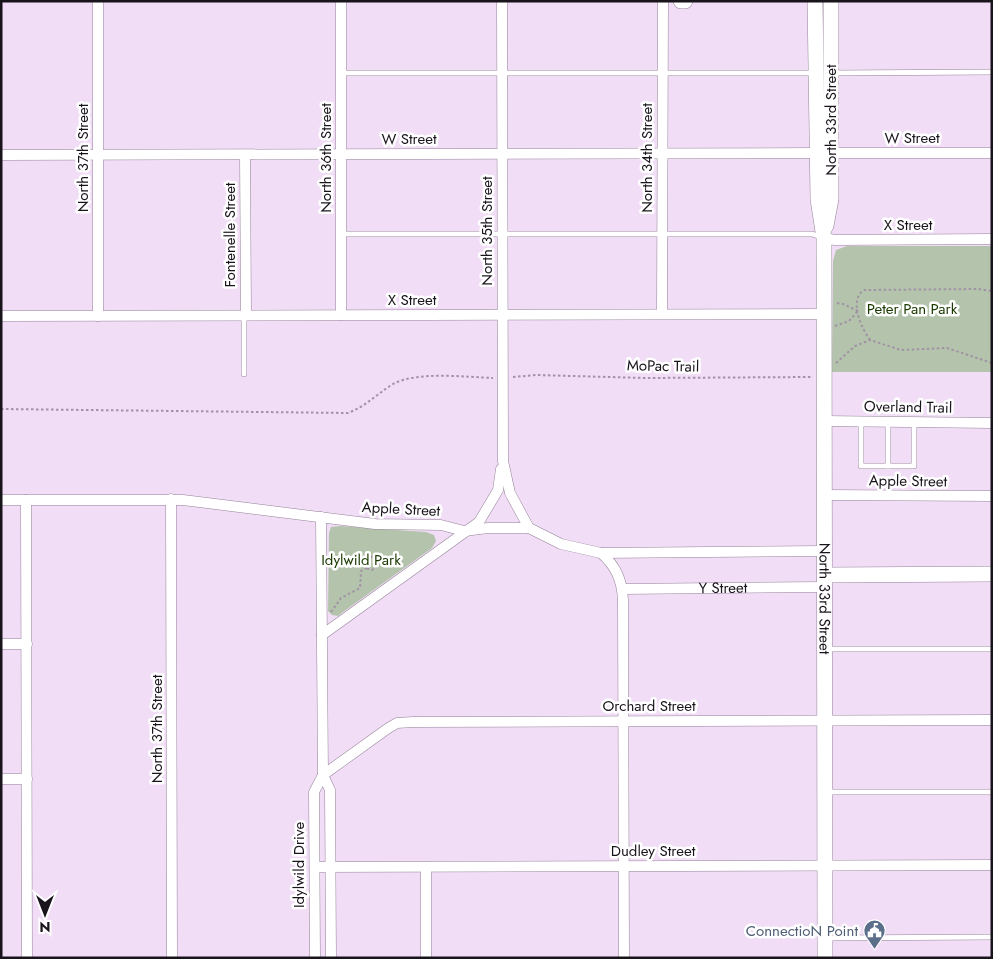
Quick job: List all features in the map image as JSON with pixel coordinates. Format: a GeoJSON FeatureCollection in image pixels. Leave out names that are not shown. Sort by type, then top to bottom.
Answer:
{"type":"FeatureCollection","features":[{"type":"Feature","properties":{"kind":"main road","name":"North 33rd Street"},"geometry":{"type":"LineString","coordinates":[[815,1],[816,153],[818,198],[824,238],[825,958]]}},
{"type":"Feature","properties":{"kind":"main road","name":"North 33rd Street"},"geometry":{"type":"LineString","coordinates":[[824,238],[830,199],[832,153],[831,1]]}},
{"type":"Feature","properties":{"kind":"main road","name":"Y Street"},"geometry":{"type":"LineString","coordinates":[[825,581],[992,574]]}},
{"type":"Feature","properties":{"kind":"street","name":"North 37th Street"},"geometry":{"type":"LineString","coordinates":[[98,1],[98,316]]}},
{"type":"Feature","properties":{"kind":"street","name":"North 36th Street"},"geometry":{"type":"LineString","coordinates":[[340,1],[341,315]]}},
{"type":"Feature","properties":{"kind":"street","name":"North 35th Street"},"geometry":{"type":"LineString","coordinates":[[464,531],[479,522],[494,499],[498,490],[503,462],[502,1]]}},
{"type":"Feature","properties":{"kind":"street","name":"North 34th Street"},"geometry":{"type":"LineString","coordinates":[[662,314],[663,1]]}},
{"type":"Feature","properties":{"kind":"street","name":"W Street"},"geometry":{"type":"LineString","coordinates":[[1,155],[816,153]]}},
{"type":"Feature","properties":{"kind":"street","name":"W Street"},"geometry":{"type":"LineString","coordinates":[[832,153],[992,153]]}},
{"type":"Feature","properties":{"kind":"street","name":"Fontenelle Street"},"geometry":{"type":"LineString","coordinates":[[245,155],[245,315]]}},
{"type":"Feature","properties":{"kind":"street","name":"X Street"},"geometry":{"type":"LineString","coordinates":[[824,238],[835,240],[992,239]]}},
{"type":"Feature","properties":{"kind":"street","name":"X Street"},"geometry":{"type":"LineString","coordinates":[[1,316],[824,314]]}},
{"type":"Feature","properties":{"kind":"street","name":"Overland Trail"},"geometry":{"type":"LineString","coordinates":[[824,422],[992,423]]}},
{"type":"Feature","properties":{"kind":"street","name":"North 35th Street"},"geometry":{"type":"LineString","coordinates":[[503,462],[510,493],[529,528]]}},
{"type":"Feature","properties":{"kind":"street","name":"Apple Street"},"geometry":{"type":"LineString","coordinates":[[824,495],[992,496]]}},
{"type":"Feature","properties":{"kind":"street","name":"North 37th Street"},"geometry":{"type":"LineString","coordinates":[[171,499],[172,958]]}},
{"type":"Feature","properties":{"kind":"street","name":"Apple Street"},"geometry":{"type":"LineString","coordinates":[[1,500],[171,499],[374,524],[441,525],[464,531],[488,528],[529,528],[560,544],[601,553],[824,551]]}},
{"type":"Feature","properties":{"kind":"street"},"geometry":{"type":"LineString","coordinates":[[26,500],[27,958]]}},
{"type":"Feature","properties":{"kind":"street","name":"Idylwild Drive"},"geometry":{"type":"LineString","coordinates":[[321,517],[323,775],[330,790],[331,958]]}},
{"type":"Feature","properties":{"kind":"street"},"geometry":{"type":"LineString","coordinates":[[322,635],[464,531]]}},
{"type":"Feature","properties":{"kind":"street"},"geometry":{"type":"LineString","coordinates":[[601,553],[615,568],[623,589],[624,958]]}},
{"type":"Feature","properties":{"kind":"street","name":"Y Street"},"geometry":{"type":"LineString","coordinates":[[623,589],[825,581]]}},
{"type":"Feature","properties":{"kind":"street"},"geometry":{"type":"LineString","coordinates":[[1,644],[27,644]]}},
{"type":"Feature","properties":{"kind":"street","name":"Orchard Street"},"geometry":{"type":"LineString","coordinates":[[323,775],[387,729],[405,722],[992,720]]}},
{"type":"Feature","properties":{"kind":"street","name":"Idylwild Drive"},"geometry":{"type":"LineString","coordinates":[[315,958],[314,792],[323,775]]}},
{"type":"Feature","properties":{"kind":"street"},"geometry":{"type":"LineString","coordinates":[[1,779],[27,779]]}},
{"type":"Feature","properties":{"kind":"street","name":"Dudley Street"},"geometry":{"type":"LineString","coordinates":[[314,867],[992,865]]}},
{"type":"Feature","properties":{"kind":"street"},"geometry":{"type":"LineString","coordinates":[[426,867],[426,958]]}},
{"type":"Feature","properties":{"kind":"lane"},"geometry":{"type":"LineString","coordinates":[[831,73],[992,72]]}},
{"type":"Feature","properties":{"kind":"lane"},"geometry":{"type":"LineString","coordinates":[[341,73],[815,74]]}},
{"type":"Feature","properties":{"kind":"lane"},"geometry":{"type":"LineString","coordinates":[[341,234],[812,234],[824,238]]}},
{"type":"Feature","properties":{"kind":"lane"},"geometry":{"type":"LineString","coordinates":[[244,374],[245,315]]}},
{"type":"Feature","properties":{"kind":"lane"},"geometry":{"type":"LineString","coordinates":[[861,422],[861,466],[914,466],[914,422]]}},
{"type":"Feature","properties":{"kind":"lane"},"geometry":{"type":"LineString","coordinates":[[888,422],[888,466]]}},
{"type":"Feature","properties":{"kind":"lane"},"geometry":{"type":"LineString","coordinates":[[824,650],[992,649]]}},
{"type":"Feature","properties":{"kind":"lane"},"geometry":{"type":"LineString","coordinates":[[825,792],[992,792]]}},
{"type":"Feature","properties":{"kind":"lane"},"geometry":{"type":"LineString","coordinates":[[825,938],[992,937]]}},
{"type":"Feature","properties":{"kind":"path"},"geometry":{"type":"LineString","coordinates":[[992,291],[978,288],[864,290],[857,298],[862,328],[870,340],[902,350],[947,348],[992,363]]}},
{"type":"Feature","properties":{"kind":"path"},"geometry":{"type":"LineString","coordinates":[[835,303],[843,304],[858,312]]}},
{"type":"Feature","properties":{"kind":"path"},"geometry":{"type":"LineString","coordinates":[[835,326],[849,321],[858,312]]}},
{"type":"Feature","properties":{"kind":"path"},"geometry":{"type":"LineString","coordinates":[[836,370],[836,363],[840,358],[856,346],[870,340]]}},
{"type":"Feature","properties":{"kind":"path","name":"MoPac Trail"},"geometry":{"type":"LineString","coordinates":[[509,378],[536,375],[645,378],[817,377]]}},
{"type":"Feature","properties":{"kind":"path"},"geometry":{"type":"LineString","coordinates":[[1,409],[348,413],[370,403],[394,384],[409,379],[496,378]]}},
{"type":"Feature","properties":{"kind":"path"},"geometry":{"type":"LineString","coordinates":[[375,555],[379,556],[380,564],[372,570],[366,568],[366,560],[375,555]]}},
{"type":"Feature","properties":{"kind":"path"},"geometry":{"type":"LineString","coordinates":[[330,614],[339,602],[360,588],[361,571],[366,568]]}},
{"type":"Feature","properties":{"kind":"path"},"geometry":{"type":"LineString","coordinates":[[339,602],[342,606]]}},
{"type":"Feature","properties":{"kind":"green space","name":"Peter Pan Park"},"geometry":{"type":"Polygon","coordinates":[[[847,246],[992,246],[992,372],[832,372],[833,261],[836,250],[847,246]]]}},
{"type":"Feature","properties":{"kind":"green space","name":"Idylwild Park"},"geometry":{"type":"Polygon","coordinates":[[[331,527],[426,532],[434,535],[436,541],[432,548],[338,616],[332,615],[328,611],[329,533],[331,527]]]}},
{"type":"Feature","properties":{"kind":"place","name":"ConnectioN Point"},"geometry":{"type":"Point","coordinates":[874,950]}}]}
